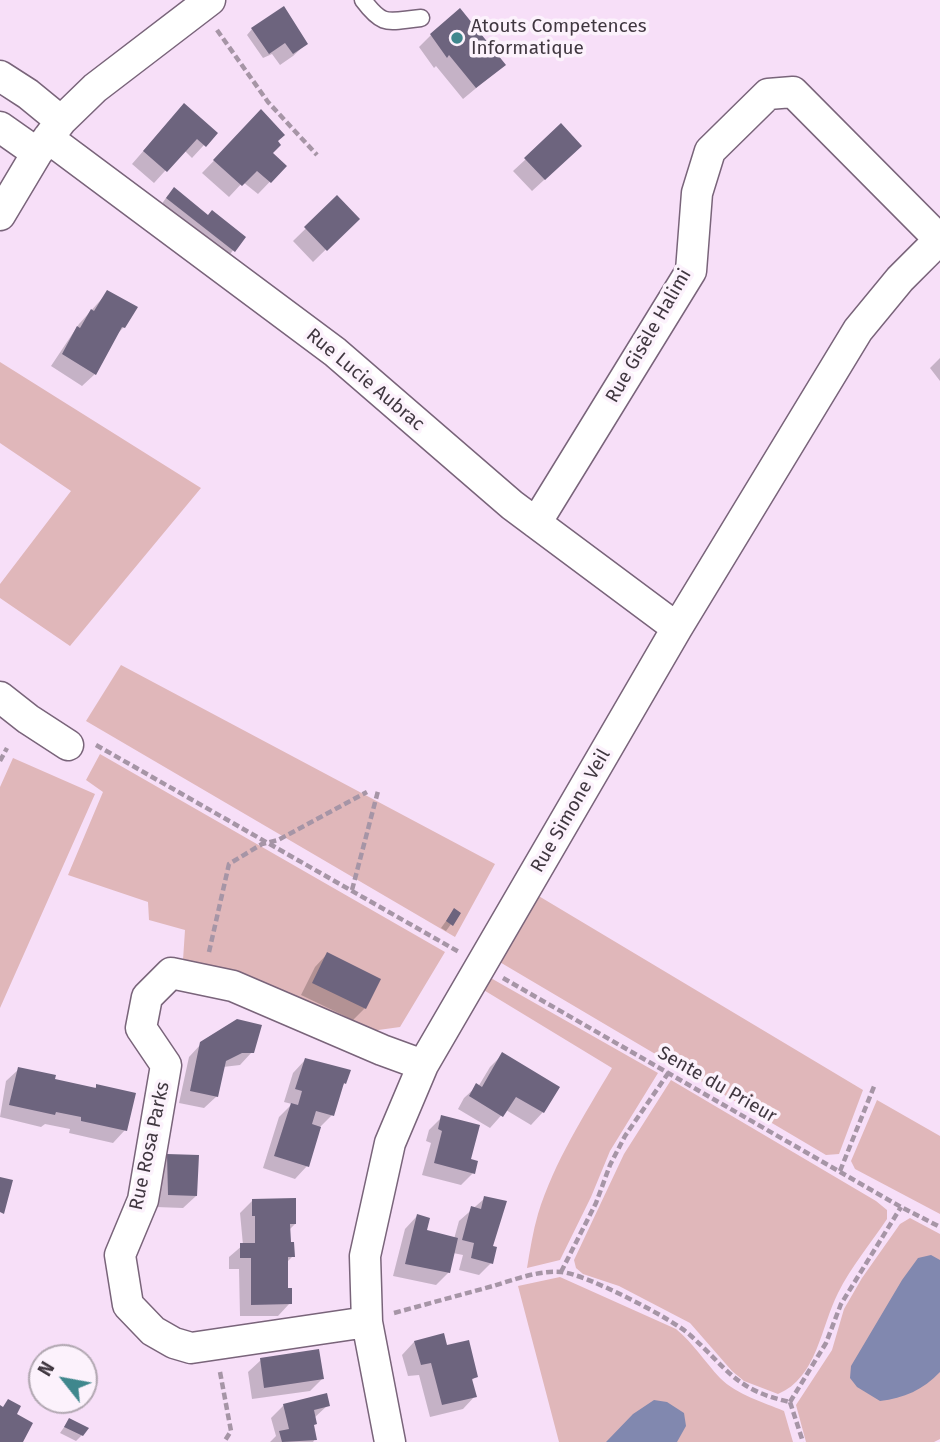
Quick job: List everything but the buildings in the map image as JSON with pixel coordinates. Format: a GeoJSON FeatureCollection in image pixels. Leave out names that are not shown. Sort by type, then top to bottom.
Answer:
{"type":"FeatureCollection","features":[{"type":"Feature","properties":{"kind":"street"},"geometry":{"type":"LineString","coordinates":[[0,215],[49,137],[95,88],[205,3]]}},
{"type":"Feature","properties":{"kind":"street"},"geometry":{"type":"LineString","coordinates":[[0,76],[28,93],[49,137]]}},
{"type":"Feature","properties":{"kind":"street","name":"Rue Gisèle Halimi"},"geometry":{"type":"LineString","coordinates":[[536,523],[691,271],[698,193],[710,151],[768,94],[793,92],[939,239]]}},
{"type":"Feature","properties":{"kind":"street"},"geometry":{"type":"LineString","coordinates":[[0,127],[49,137]]}},
{"type":"Feature","properties":{"kind":"street","name":"Rue Lucie Aubrac"},"geometry":{"type":"LineString","coordinates":[[49,137],[335,352],[512,505],[677,628]]}},
{"type":"Feature","properties":{"kind":"street","name":"Rue Simone Veil"},"geometry":{"type":"LineString","coordinates":[[390,1442],[367,1322],[365,1256],[390,1143],[423,1065],[677,628],[858,330],[900,279],[939,239]]}},
{"type":"Feature","properties":{"kind":"street"},"geometry":{"type":"LineString","coordinates":[[2,704],[68,745]]}},
{"type":"Feature","properties":{"kind":"street","name":"Rue Rosa Parks"},"geometry":{"type":"LineString","coordinates":[[367,1322],[191,1348],[174,1343],[153,1331],[128,1305],[120,1255],[143,1200],[166,1065],[141,1028],[147,998],[171,973],[233,986],[423,1065]]}},
{"type":"Feature","properties":{"kind":"lane"},"geometry":{"type":"LineString","coordinates":[[362,0],[375,17],[383,21],[421,18]]}},
{"type":"Feature","properties":{"kind":"path"},"geometry":{"type":"LineString","coordinates":[[205,3],[268,102],[317,155]]}},
{"type":"Feature","properties":{"kind":"path","name":"Sente du Prieur"},"geometry":{"type":"LineString","coordinates":[[68,745],[92,743],[940,1227]]}},
{"type":"Feature","properties":{"kind":"path"},"geometry":{"type":"LineString","coordinates":[[0,761],[7,748]]}},
{"type":"Feature","properties":{"kind":"path"},"geometry":{"type":"LineString","coordinates":[[352,890],[378,791]]}},
{"type":"Feature","properties":{"kind":"path"},"geometry":{"type":"LineString","coordinates":[[203,981],[229,864],[262,844],[278,840],[367,792]]}},
{"type":"Feature","properties":{"kind":"path"},"geometry":{"type":"LineString","coordinates":[[561,1272],[596,1203],[610,1165],[625,1136],[668,1072]]}},
{"type":"Feature","properties":{"kind":"path"},"geometry":{"type":"LineString","coordinates":[[840,1171],[875,1084]]}},
{"type":"Feature","properties":{"kind":"path"},"geometry":{"type":"LineString","coordinates":[[803,1442],[790,1402],[826,1343],[841,1304],[901,1207]]}},
{"type":"Feature","properties":{"kind":"path"},"geometry":{"type":"LineString","coordinates":[[367,1322],[513,1280],[561,1272],[626,1298],[666,1319],[689,1334],[735,1381],[768,1397],[790,1402]]}},
{"type":"Feature","properties":{"kind":"path"},"geometry":{"type":"LineString","coordinates":[[214,1345],[231,1431],[224,1442]]}},
{"type":"Feature","properties":{"kind":"shaded area"},"geometry":{"type":"Polygon","coordinates":[[[0,362],[201,488],[70,646],[0,598],[0,584],[71,491],[0,443],[0,362]]]}},
{"type":"Feature","properties":{"kind":"shaded area"},"geometry":{"type":"Polygon","coordinates":[[[121,665],[495,864],[455,937],[86,721],[121,665]]]}},
{"type":"Feature","properties":{"kind":"shaded area"},"geometry":{"type":"Polygon","coordinates":[[[100,754],[445,952],[400,1027],[364,1032],[188,966],[183,960],[185,930],[149,920],[148,902],[68,875],[103,792],[86,780],[100,754]]]}},
{"type":"Feature","properties":{"kind":"shaded area"},"geometry":{"type":"Polygon","coordinates":[[[13,758],[95,794],[0,1008],[0,787],[13,758]]]}},
{"type":"Feature","properties":{"kind":"shaded area"},"geometry":{"type":"Polygon","coordinates":[[[537,895],[863,1090],[839,1154],[826,1155],[498,961],[537,895]]]}},
{"type":"Feature","properties":{"kind":"shaded area"},"geometry":{"type":"Polygon","coordinates":[[[489,977],[658,1073],[610,1151],[560,1260],[527,1268],[538,1214],[553,1176],[612,1068],[482,989],[489,977]]]}},
{"type":"Feature","properties":{"kind":"shaded area"},"geometry":{"type":"Polygon","coordinates":[[[671,1080],[887,1210],[887,1219],[838,1293],[810,1364],[791,1386],[778,1394],[744,1381],[690,1323],[619,1286],[583,1274],[576,1268],[574,1260],[624,1154],[671,1080]]]}},
{"type":"Feature","properties":{"kind":"shaded area"},"geometry":{"type":"Polygon","coordinates":[[[877,1100],[940,1136],[940,1214],[855,1169],[851,1161],[877,1100]]]}},
{"type":"Feature","properties":{"kind":"shaded area"},"geometry":{"type":"Polygon","coordinates":[[[910,1218],[940,1234],[940,1439],[934,1442],[806,1442],[796,1405],[832,1350],[844,1309],[862,1278],[900,1224],[910,1218]]]}},
{"type":"Feature","properties":{"kind":"shaded area"},"geometry":{"type":"Polygon","coordinates":[[[560,1277],[676,1329],[727,1384],[750,1398],[784,1411],[793,1442],[559,1442],[518,1286],[560,1277]]]}},
{"type":"Feature","properties":{"kind":"water"},"geometry":{"type":"Polygon","coordinates":[[[931,1255],[940,1260],[940,1372],[913,1392],[880,1401],[857,1387],[850,1378],[851,1366],[902,1280],[918,1258],[931,1255]]]}},
{"type":"Feature","properties":{"kind":"water"},"geometry":{"type":"Polygon","coordinates":[[[654,1400],[667,1402],[684,1413],[686,1426],[677,1442],[606,1442],[633,1414],[654,1400]]]}},
{"type":"Feature","properties":{"kind":"place","name":"Atouts Competences Informatique"},"geometry":{"type":"Point","coordinates":[457,38]}}]}
